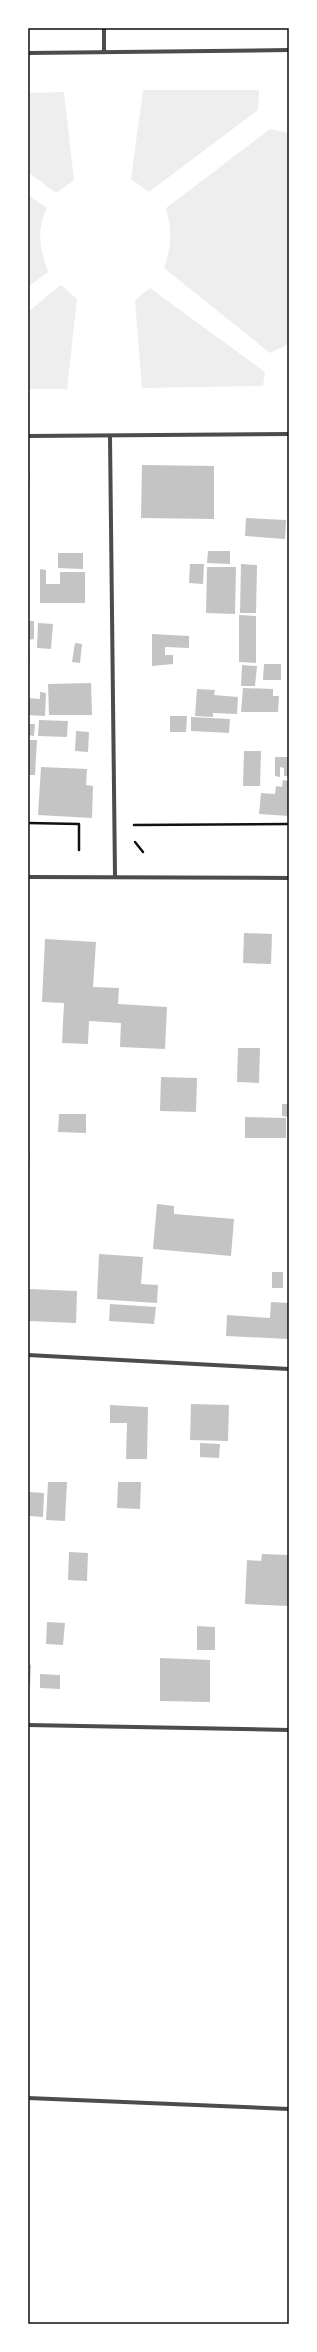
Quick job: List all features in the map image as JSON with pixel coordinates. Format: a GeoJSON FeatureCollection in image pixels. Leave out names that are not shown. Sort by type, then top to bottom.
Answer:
{"type":"FeatureCollection","features":[{"type":"Feature","properties":{"kind":"street"},"geometry":{"type":"LineString","coordinates":[[104,28],[104,52]]}},
{"type":"Feature","properties":{"kind":"street"},"geometry":{"type":"LineString","coordinates":[[28,53],[289,50]]}},
{"type":"Feature","properties":{"kind":"street"},"geometry":{"type":"LineString","coordinates":[[28,436],[110,437],[289,434]]}},
{"type":"Feature","properties":{"kind":"street"},"geometry":{"type":"LineString","coordinates":[[110,437],[115,876]]}},
{"type":"Feature","properties":{"kind":"street"},"geometry":{"type":"LineString","coordinates":[[28,877],[115,876],[289,878]]}},
{"type":"Feature","properties":{"kind":"street"},"geometry":{"type":"LineString","coordinates":[[28,1355],[289,1369]]}},
{"type":"Feature","properties":{"kind":"street"},"geometry":{"type":"LineString","coordinates":[[28,1725],[289,1730]]}},
{"type":"Feature","properties":{"kind":"street"},"geometry":{"type":"LineString","coordinates":[[28,2098],[289,2109]]}},
{"type":"Feature","properties":{"kind":"path"},"geometry":{"type":"LineString","coordinates":[[28,823],[79,824],[79,850]]}},
{"type":"Feature","properties":{"kind":"path"},"geometry":{"type":"LineString","coordinates":[[134,824],[289,824]]}},
{"type":"Feature","properties":{"kind":"shaded area"},"geometry":{"type":"Polygon","coordinates":[[[143,90],[259,90],[258,110],[149,192],[131,179],[143,90]]]}},
{"type":"Feature","properties":{"kind":"shaded area"},"geometry":{"type":"Polygon","coordinates":[[[64,92],[74,180],[56,193],[28,172],[28,93],[64,92]]]}},
{"type":"Feature","properties":{"kind":"shaded area"},"geometry":{"type":"Polygon","coordinates":[[[270,129],[289,133],[289,344],[270,353],[164,268],[170,245],[170,231],[166,208],[270,129]]]}},
{"type":"Feature","properties":{"kind":"shaded area"},"geometry":{"type":"Polygon","coordinates":[[[28,195],[47,208],[41,224],[40,240],[48,272],[28,287],[28,195]]]}},
{"type":"Feature","properties":{"kind":"shaded area"},"geometry":{"type":"Polygon","coordinates":[[[61,285],[77,299],[67,389],[28,389],[28,312],[61,285]]]}},
{"type":"Feature","properties":{"kind":"shaded area"},"geometry":{"type":"Polygon","coordinates":[[[150,288],[265,372],[263,386],[142,388],[135,300],[150,288]]]}},
{"type":"Feature","properties":{"kind":"building"},"geometry":{"type":"Polygon","coordinates":[[[142,465],[214,466],[214,519],[141,518],[142,465]]]}},
{"type":"Feature","properties":{"kind":"building"},"geometry":{"type":"Polygon","coordinates":[[[28,472],[30,472],[29,493],[28,493],[28,472]]]}},
{"type":"Feature","properties":{"kind":"building"},"geometry":{"type":"Polygon","coordinates":[[[246,518],[286,520],[285,539],[245,536],[246,518]]]}},
{"type":"Feature","properties":{"kind":"building"},"geometry":{"type":"Polygon","coordinates":[[[208,551],[230,551],[230,564],[207,563],[208,551]]]}},
{"type":"Feature","properties":{"kind":"building"},"geometry":{"type":"Polygon","coordinates":[[[58,553],[83,553],[83,569],[58,568],[58,553]]]}},
{"type":"Feature","properties":{"kind":"building"},"geometry":{"type":"Polygon","coordinates":[[[190,564],[204,564],[203,584],[189,583],[190,564]]]}},
{"type":"Feature","properties":{"kind":"building"},"geometry":{"type":"Polygon","coordinates":[[[241,564],[257,565],[256,613],[240,613],[241,564]]]}},
{"type":"Feature","properties":{"kind":"building"},"geometry":{"type":"Polygon","coordinates":[[[207,567],[236,567],[235,614],[206,613],[207,567]]]}},
{"type":"Feature","properties":{"kind":"building"},"geometry":{"type":"Polygon","coordinates":[[[40,569],[46,570],[46,584],[60,584],[60,572],[85,572],[85,603],[40,603],[40,569]]]}},
{"type":"Feature","properties":{"kind":"building"},"geometry":{"type":"Polygon","coordinates":[[[239,615],[256,616],[256,663],[239,662],[239,615]]]}},
{"type":"Feature","properties":{"kind":"building"},"geometry":{"type":"Polygon","coordinates":[[[28,621],[34,621],[34,639],[28,640],[28,621]]]}},
{"type":"Feature","properties":{"kind":"building"},"geometry":{"type":"Polygon","coordinates":[[[38,623],[53,624],[51,649],[37,648],[38,623]]]}},
{"type":"Feature","properties":{"kind":"building"},"geometry":{"type":"Polygon","coordinates":[[[152,634],[189,636],[189,648],[165,647],[165,655],[173,655],[173,664],[152,666],[152,634]]]}},
{"type":"Feature","properties":{"kind":"building"},"geometry":{"type":"Polygon","coordinates":[[[75,643],[82,644],[80,663],[72,662],[75,643]]]}},
{"type":"Feature","properties":{"kind":"building"},"geometry":{"type":"Polygon","coordinates":[[[29,646],[30,665],[28,665],[29,646]]]}},
{"type":"Feature","properties":{"kind":"building"},"geometry":{"type":"Polygon","coordinates":[[[264,664],[281,664],[281,680],[263,680],[264,664]]]}},
{"type":"Feature","properties":{"kind":"building"},"geometry":{"type":"Polygon","coordinates":[[[242,665],[257,666],[255,686],[241,686],[242,665]]]}},
{"type":"Feature","properties":{"kind":"building"},"geometry":{"type":"Polygon","coordinates":[[[91,683],[92,715],[49,715],[48,684],[91,683]]]}},
{"type":"Feature","properties":{"kind":"building"},"geometry":{"type":"Polygon","coordinates":[[[243,688],[273,689],[273,696],[279,696],[278,712],[241,712],[243,688]]]}},
{"type":"Feature","properties":{"kind":"building"},"geometry":{"type":"Polygon","coordinates":[[[197,689],[215,690],[214,695],[238,697],[237,714],[213,713],[213,717],[195,716],[197,689]]]}},
{"type":"Feature","properties":{"kind":"building"},"geometry":{"type":"Polygon","coordinates":[[[40,692],[46,693],[45,716],[28,715],[28,698],[40,699],[40,692]]]}},
{"type":"Feature","properties":{"kind":"building"},"geometry":{"type":"Polygon","coordinates":[[[170,716],[187,716],[186,732],[170,732],[170,716]]]}},
{"type":"Feature","properties":{"kind":"building"},"geometry":{"type":"Polygon","coordinates":[[[191,717],[230,719],[229,733],[191,731],[191,717]]]}},
{"type":"Feature","properties":{"kind":"building"},"geometry":{"type":"Polygon","coordinates":[[[39,720],[68,721],[67,737],[38,736],[39,720]]]}},
{"type":"Feature","properties":{"kind":"building"},"geometry":{"type":"Polygon","coordinates":[[[28,724],[35,724],[34,736],[28,735],[28,724]]]}},
{"type":"Feature","properties":{"kind":"building"},"geometry":{"type":"Polygon","coordinates":[[[76,731],[89,732],[88,752],[75,751],[76,731]]]}},
{"type":"Feature","properties":{"kind":"building"},"geometry":{"type":"Polygon","coordinates":[[[28,740],[37,740],[35,775],[28,775],[28,740]]]}},
{"type":"Feature","properties":{"kind":"building"},"geometry":{"type":"Polygon","coordinates":[[[244,751],[261,751],[260,786],[243,786],[244,751]]]}},
{"type":"Feature","properties":{"kind":"building"},"geometry":{"type":"Polygon","coordinates":[[[275,757],[289,757],[289,776],[284,776],[284,768],[280,767],[280,777],[275,776],[275,757]]]}},
{"type":"Feature","properties":{"kind":"building"},"geometry":{"type":"Polygon","coordinates":[[[41,767],[87,769],[86,785],[93,786],[92,818],[38,815],[41,767]]]}},
{"type":"Feature","properties":{"kind":"building"},"geometry":{"type":"Polygon","coordinates":[[[283,780],[289,781],[289,816],[259,814],[261,793],[275,794],[276,786],[282,787],[283,780]]]}},
{"type":"Feature","properties":{"kind":"building"},"geometry":{"type":"Polygon","coordinates":[[[244,933],[272,934],[271,964],[243,963],[244,933]]]}},
{"type":"Feature","properties":{"kind":"building"},"geometry":{"type":"Polygon","coordinates":[[[45,939],[96,942],[93,987],[119,988],[118,1004],[167,1007],[165,1049],[120,1047],[121,1023],[89,1021],[88,1044],[62,1043],[64,1003],[42,1002],[45,939]]]}},
{"type":"Feature","properties":{"kind":"building"},"geometry":{"type":"Polygon","coordinates":[[[238,1048],[260,1048],[259,1083],[237,1082],[238,1048]]]}},
{"type":"Feature","properties":{"kind":"building"},"geometry":{"type":"Polygon","coordinates":[[[161,1077],[197,1078],[196,1112],[160,1111],[161,1077]]]}},
{"type":"Feature","properties":{"kind":"building"},"geometry":{"type":"Polygon","coordinates":[[[282,1104],[289,1104],[289,1117],[282,1116],[282,1104]]]}},
{"type":"Feature","properties":{"kind":"building"},"geometry":{"type":"Polygon","coordinates":[[[59,1114],[86,1114],[86,1133],[58,1132],[59,1114]]]}},
{"type":"Feature","properties":{"kind":"building"},"geometry":{"type":"Polygon","coordinates":[[[245,1117],[286,1118],[286,1138],[245,1138],[245,1117]]]}},
{"type":"Feature","properties":{"kind":"building"},"geometry":{"type":"Polygon","coordinates":[[[28,1151],[30,1151],[29,1176],[28,1176],[28,1151]]]}},
{"type":"Feature","properties":{"kind":"building"},"geometry":{"type":"Polygon","coordinates":[[[157,1204],[174,1206],[174,1214],[234,1219],[231,1256],[153,1249],[157,1204]]]}},
{"type":"Feature","properties":{"kind":"building"},"geometry":{"type":"Polygon","coordinates":[[[99,1254],[143,1257],[141,1284],[158,1285],[157,1303],[97,1299],[99,1254]]]}},
{"type":"Feature","properties":{"kind":"building"},"geometry":{"type":"Polygon","coordinates":[[[272,1272],[283,1272],[283,1288],[272,1288],[272,1272]]]}},
{"type":"Feature","properties":{"kind":"building"},"geometry":{"type":"Polygon","coordinates":[[[28,1289],[77,1291],[76,1323],[28,1321],[28,1289]]]}},
{"type":"Feature","properties":{"kind":"building"},"geometry":{"type":"Polygon","coordinates":[[[271,1302],[289,1303],[289,1339],[226,1336],[227,1315],[270,1318],[271,1302]]]}},
{"type":"Feature","properties":{"kind":"building"},"geometry":{"type":"Polygon","coordinates":[[[110,1304],[156,1307],[154,1324],[109,1321],[110,1304]]]}},
{"type":"Feature","properties":{"kind":"building"},"geometry":{"type":"Polygon","coordinates":[[[191,1404],[229,1405],[228,1441],[190,1440],[191,1404]]]}},
{"type":"Feature","properties":{"kind":"building"},"geometry":{"type":"Polygon","coordinates":[[[110,1405],[148,1407],[147,1459],[126,1459],[127,1423],[110,1423],[110,1405]]]}},
{"type":"Feature","properties":{"kind":"building"},"geometry":{"type":"Polygon","coordinates":[[[200,1443],[220,1444],[219,1458],[200,1457],[200,1443]]]}},
{"type":"Feature","properties":{"kind":"building"},"geometry":{"type":"Polygon","coordinates":[[[48,1482],[67,1482],[65,1521],[46,1520],[48,1482]]]}},
{"type":"Feature","properties":{"kind":"building"},"geometry":{"type":"Polygon","coordinates":[[[118,1482],[141,1482],[140,1509],[117,1508],[118,1482]]]}},
{"type":"Feature","properties":{"kind":"building"},"geometry":{"type":"Polygon","coordinates":[[[28,1492],[44,1493],[43,1517],[28,1516],[28,1492]]]}},
{"type":"Feature","properties":{"kind":"building"},"geometry":{"type":"Polygon","coordinates":[[[69,1552],[88,1553],[87,1581],[68,1580],[69,1552]]]}},
{"type":"Feature","properties":{"kind":"building"},"geometry":{"type":"Polygon","coordinates":[[[262,1554],[289,1555],[289,1606],[245,1604],[247,1560],[261,1561],[262,1554]]]}},
{"type":"Feature","properties":{"kind":"building"},"geometry":{"type":"Polygon","coordinates":[[[47,1622],[65,1623],[63,1645],[46,1644],[47,1622]]]}},
{"type":"Feature","properties":{"kind":"building"},"geometry":{"type":"Polygon","coordinates":[[[197,1626],[215,1627],[215,1650],[197,1650],[197,1626]]]}},
{"type":"Feature","properties":{"kind":"building"},"geometry":{"type":"Polygon","coordinates":[[[160,1658],[210,1660],[210,1702],[160,1701],[160,1658]]]}},
{"type":"Feature","properties":{"kind":"building"},"geometry":{"type":"Polygon","coordinates":[[[28,1664],[31,1665],[30,1686],[28,1685],[28,1664]]]}},
{"type":"Feature","properties":{"kind":"building"},"geometry":{"type":"Polygon","coordinates":[[[40,1674],[60,1675],[60,1689],[40,1688],[40,1674]]]}}]}
